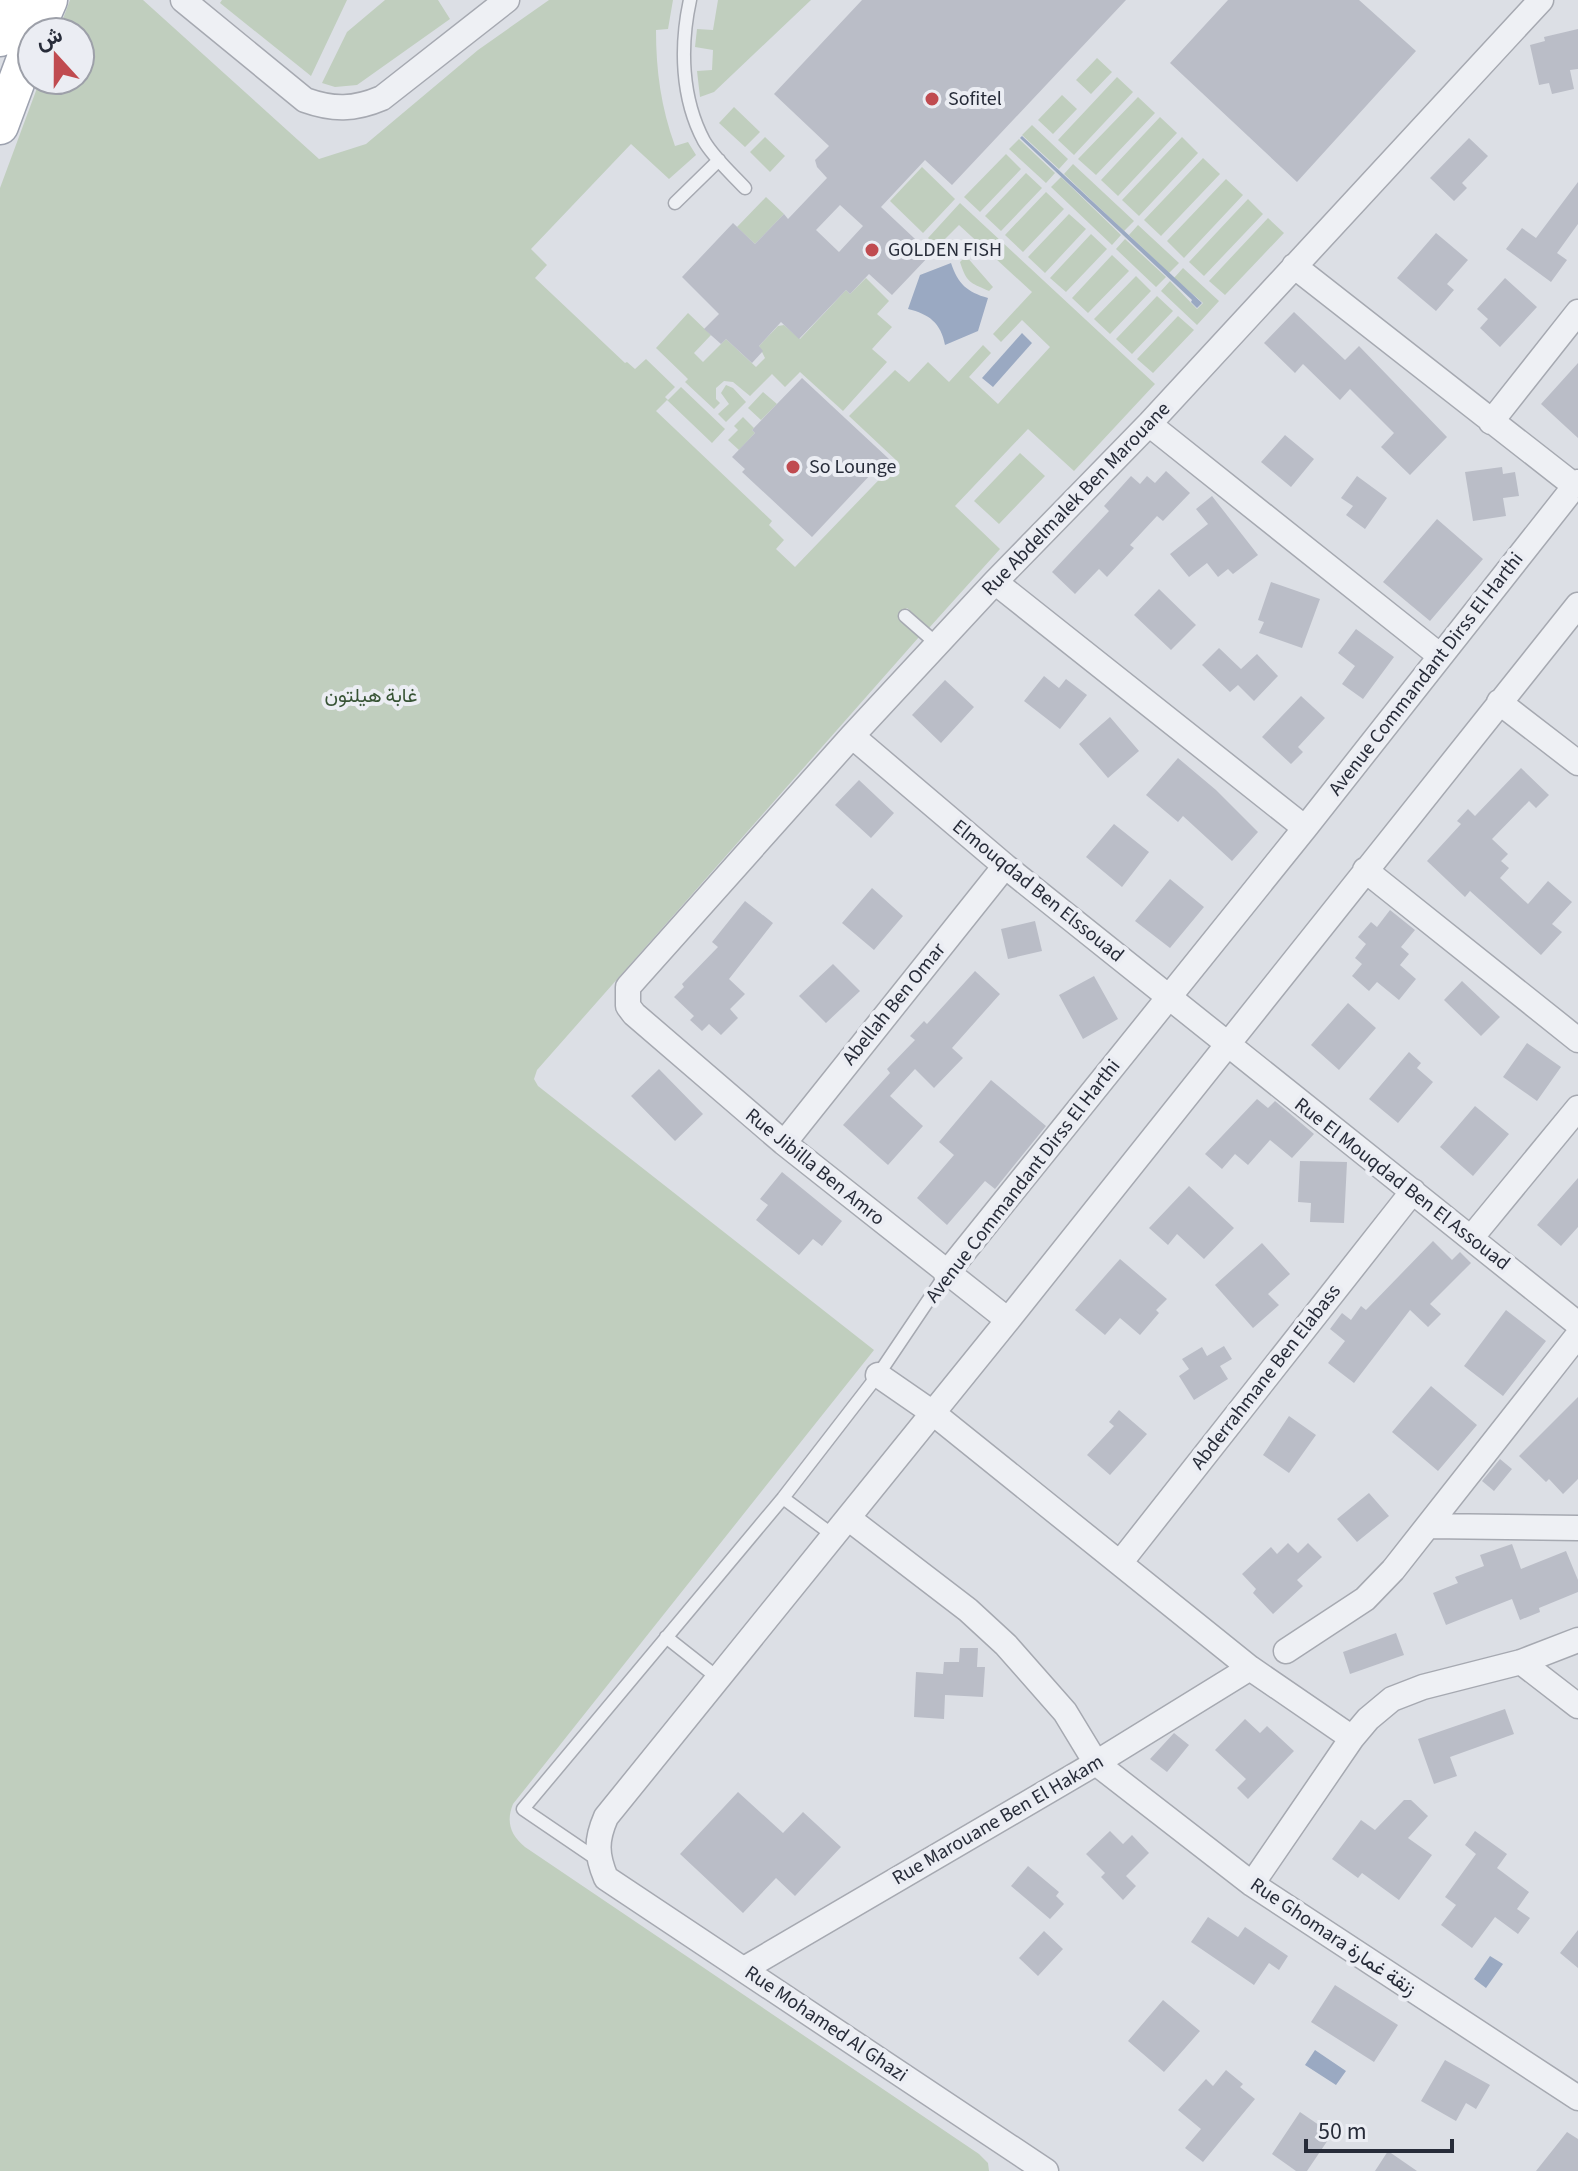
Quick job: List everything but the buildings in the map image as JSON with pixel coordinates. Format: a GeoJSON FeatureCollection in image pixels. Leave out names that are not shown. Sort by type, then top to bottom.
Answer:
{"type":"FeatureCollection","features":[{"type":"Feature","properties":{"kind":"main road"},"geometry":{"type":"LineString","coordinates":[[25,16],[49,0]]}},
{"type":"Feature","properties":{"kind":"main road"},"geometry":{"type":"LineString","coordinates":[[0,126],[16,22]]}},
{"type":"Feature","properties":{"kind":"street"},"geometry":{"type":"LineString","coordinates":[[183,0],[305,100],[324,107],[344,109],[364,106],[382,98],[507,0]]}},
{"type":"Feature","properties":{"kind":"street","name":"Rue Abdelmalek Ben Marouane"},"geometry":{"type":"LineString","coordinates":[[628,1006],[628,987],[852,736],[995,582],[1149,424],[1541,0]]}},
{"type":"Feature","properties":{"kind":"street"},"geometry":{"type":"LineString","coordinates":[[1294,266],[1491,422],[1576,484]]}},
{"type":"Feature","properties":{"kind":"street"},"geometry":{"type":"LineString","coordinates":[[1491,422],[1578,312]]}},
{"type":"Feature","properties":{"kind":"street"},"geometry":{"type":"LineString","coordinates":[[1149,424],[1439,655]]}},
{"type":"Feature","properties":{"kind":"street","name":"Avenue Commandant Dirss El Harthi"},"geometry":{"type":"LineString","coordinates":[[946,1274],[1305,828],[1576,484]]}},
{"type":"Feature","properties":{"kind":"street"},"geometry":{"type":"LineString","coordinates":[[995,582],[1305,828]]}},
{"type":"Feature","properties":{"kind":"street"},"geometry":{"type":"LineString","coordinates":[[602,1869],[597,1839],[606,1817],[1008,1320],[1578,605]]}},
{"type":"Feature","properties":{"kind":"street"},"geometry":{"type":"LineString","coordinates":[[1499,702],[1578,763]]}},
{"type":"Feature","properties":{"kind":"street","name":"Elmouqdad Ben Elssouad"},"geometry":{"type":"LineString","coordinates":[[852,736],[1005,866],[1226,1044]]}},
{"type":"Feature","properties":{"kind":"street","name":"Abellah Ben Omar"},"geometry":{"type":"LineString","coordinates":[[784,1143],[1005,866]]}},
{"type":"Feature","properties":{"kind":"street"},"geometry":{"type":"LineString","coordinates":[[1365,870],[1578,1040]]}},
{"type":"Feature","properties":{"kind":"street","name":"Rue Jibilla Ben Amro"},"geometry":{"type":"LineString","coordinates":[[628,1006],[784,1143],[1008,1320]]}},
{"type":"Feature","properties":{"kind":"street","name":"Rue El Mouqdad Ben El Assouad"},"geometry":{"type":"LineString","coordinates":[[1226,1044],[1578,1324]]}},
{"type":"Feature","properties":{"kind":"street"},"geometry":{"type":"LineString","coordinates":[[1471,1238],[1578,1108]]}},
{"type":"Feature","properties":{"kind":"street","name":"Abderrahmane Ben Elabass"},"geometry":{"type":"LineString","coordinates":[[1120,1563],[1413,1191]]}},
{"type":"Feature","properties":{"kind":"street"},"geometry":{"type":"LineString","coordinates":[[1286,1651],[1365,1599],[1430,1526],[1578,1335]]}},
{"type":"Feature","properties":{"kind":"street"},"geometry":{"type":"LineString","coordinates":[[878,1375],[933,1413],[1250,1668],[1352,1738]]}},
{"type":"Feature","properties":{"kind":"street"},"geometry":{"type":"LineString","coordinates":[[1430,1526],[1578,1528]]}},
{"type":"Feature","properties":{"kind":"street"},"geometry":{"type":"LineString","coordinates":[[841,1527],[968,1610],[1006,1645],[1065,1712],[1096,1763]]}},
{"type":"Feature","properties":{"kind":"street"},"geometry":{"type":"LineString","coordinates":[[1252,1884],[1352,1738],[1368,1719],[1392,1699],[1423,1687],[1521,1662],[1578,1640]]}},
{"type":"Feature","properties":{"kind":"street"},"geometry":{"type":"LineString","coordinates":[[1521,1662],[1578,1706]]}},
{"type":"Feature","properties":{"kind":"street","name":"Rue Marouane Ben El Hakam"},"geometry":{"type":"LineString","coordinates":[[744,1969],[1096,1763],[1250,1668]]}},
{"type":"Feature","properties":{"kind":"street","name":"Rue Ghomara زنقة غمارة"},"geometry":{"type":"LineString","coordinates":[[1096,1763],[1252,1884],[1578,2098]]}},
{"type":"Feature","properties":{"kind":"street","name":"Rue Mohamed Al Ghazi"},"geometry":{"type":"LineString","coordinates":[[602,1869],[744,1969],[1046,2171]]}},
{"type":"Feature","properties":{"kind":"lane"},"geometry":{"type":"LineString","coordinates":[[690,0],[683,40],[685,81],[696,122],[705,142],[745,188]]}},
{"type":"Feature","properties":{"kind":"lane"},"geometry":{"type":"LineString","coordinates":[[675,203],[719,160]]}},
{"type":"Feature","properties":{"kind":"lane"},"geometry":{"type":"LineString","coordinates":[[905,616],[937,644]]}},
{"type":"Feature","properties":{"kind":"lane","name":"Avenue Commandant Dirss El Harthi"},"geometry":{"type":"LineString","coordinates":[[602,1869],[523,1809],[783,1498],[878,1375],[946,1274]]}},
{"type":"Feature","properties":{"kind":"lane"},"geometry":{"type":"LineString","coordinates":[[783,1498],[841,1527]]}},
{"type":"Feature","properties":{"kind":"lane"},"geometry":{"type":"LineString","coordinates":[[666,1637],[718,1678]]}},
{"type":"Feature","properties":{"kind":"green space","name":"غابة هيلتون"},"geometry":{"type":"Polygon","coordinates":[[[70,0],[143,0],[319,159],[366,144],[478,50],[549,0],[673,0],[668,29],[656,30],[660,89],[675,146],[688,142],[696,155],[669,179],[631,144],[531,249],[547,265],[535,278],[625,363],[635,369],[646,359],[675,387],[665,397],[668,400],[681,387],[725,429],[712,443],[667,400],[656,411],[772,521],[769,525],[784,540],[776,549],[795,567],[897,461],[849,416],[895,370],[909,382],[928,362],[949,382],[983,345],[991,353],[969,377],[998,404],[1050,347],[1022,320],[1001,342],[993,334],[1032,292],[959,225],[937,247],[928,238],[960,203],[1155,384],[1074,471],[1028,429],[955,506],[1000,549],[929,628],[907,608],[898,618],[919,637],[537,1070],[534,1079],[538,1086],[874,1350],[513,1804],[510,1822],[513,1833],[525,1847],[979,2154],[988,2163],[989,2171],[0,2171],[0,188],[34,96],[96,96],[96,16],[64,16],[70,0]]]}},
{"type":"Feature","properties":{"kind":"green space"},"geometry":{"type":"Polygon","coordinates":[[[222,0],[347,0],[311,76],[220,3],[222,0]]]}},
{"type":"Feature","properties":{"kind":"green space"},"geometry":{"type":"Polygon","coordinates":[[[385,0],[438,0],[450,19],[357,85],[335,87],[322,83],[347,32],[385,0]]]}},
{"type":"Feature","properties":{"kind":"green space"},"geometry":{"type":"Polygon","coordinates":[[[718,0],[811,0],[714,92],[700,97],[697,71],[712,70],[713,50],[695,47],[697,29],[713,30],[718,0]]]}},
{"type":"Feature","properties":{"kind":"green space"},"geometry":{"type":"Polygon","coordinates":[[[1097,58],[1112,72],[1091,94],[1076,80],[1097,58]]]}},
{"type":"Feature","properties":{"kind":"green space"},"geometry":{"type":"Polygon","coordinates":[[[1117,77],[1133,92],[1074,155],[1058,140],[1117,77]]]}},
{"type":"Feature","properties":{"kind":"green space"},"geometry":{"type":"Polygon","coordinates":[[[1062,95],[1077,109],[1053,134],[1038,120],[1062,95]]]}},
{"type":"Feature","properties":{"kind":"green space"},"geometry":{"type":"Polygon","coordinates":[[[1138,97],[1155,113],[1096,175],[1078,159],[1138,97]]]}},
{"type":"Feature","properties":{"kind":"green space"},"geometry":{"type":"Polygon","coordinates":[[[734,107],[760,132],[745,147],[719,123],[734,107]]]}},
{"type":"Feature","properties":{"kind":"green space"},"geometry":{"type":"Polygon","coordinates":[[[1160,117],[1177,133],[1118,196],[1101,180],[1160,117]]]}},
{"type":"Feature","properties":{"kind":"green space"},"geometry":{"type":"Polygon","coordinates":[[[1032,125],[1068,159],[1059,169],[1022,135],[1032,125]]]}},
{"type":"Feature","properties":{"kind":"green space"},"geometry":{"type":"Polygon","coordinates":[[[765,137],[785,156],[770,172],[750,152],[765,137]]]}},
{"type":"Feature","properties":{"kind":"green space"},"geometry":{"type":"Polygon","coordinates":[[[1182,137],[1198,153],[1139,216],[1122,200],[1182,137]]]}},
{"type":"Feature","properties":{"kind":"green space"},"geometry":{"type":"Polygon","coordinates":[[[1019,139],[1055,173],[1046,183],[1009,149],[1019,139]]]}},
{"type":"Feature","properties":{"kind":"green space"},"geometry":{"type":"Polygon","coordinates":[[[1006,154],[1021,169],[980,212],[964,197],[1006,154]]]}},
{"type":"Feature","properties":{"kind":"green space"},"geometry":{"type":"Polygon","coordinates":[[[1203,158],[1220,174],[1161,236],[1144,220],[1203,158]]]}},
{"type":"Feature","properties":{"kind":"green space"},"geometry":{"type":"Polygon","coordinates":[[[1073,164],[1134,221],[1124,231],[1064,174],[1073,164]]]}},
{"type":"Feature","properties":{"kind":"green space"},"geometry":{"type":"Polygon","coordinates":[[[922,167],[955,199],[923,233],[890,201],[922,167]]]}},
{"type":"Feature","properties":{"kind":"green space"},"geometry":{"type":"Polygon","coordinates":[[[1026,173],[1042,188],[1001,231],[985,216],[1026,173]]]}},
{"type":"Feature","properties":{"kind":"green space"},"geometry":{"type":"Polygon","coordinates":[[[1061,177],[1121,235],[1112,245],[1051,187],[1061,177]]]}},
{"type":"Feature","properties":{"kind":"green space"},"geometry":{"type":"Polygon","coordinates":[[[1226,179],[1243,195],[1184,258],[1167,241],[1226,179]]]}},
{"type":"Feature","properties":{"kind":"green space"},"geometry":{"type":"Polygon","coordinates":[[[1046,192],[1064,209],[1023,252],[1005,235],[1046,192]]]}},
{"type":"Feature","properties":{"kind":"green space"},"geometry":{"type":"Polygon","coordinates":[[[766,197],[784,214],[755,244],[737,227],[766,197]]]}},
{"type":"Feature","properties":{"kind":"green space"},"geometry":{"type":"Polygon","coordinates":[[[1248,199],[1263,214],[1204,276],[1189,262],[1248,199]]]}},
{"type":"Feature","properties":{"kind":"green space"},"geometry":{"type":"Polygon","coordinates":[[[1069,214],[1086,229],[1045,273],[1028,257],[1069,214]]]}},
{"type":"Feature","properties":{"kind":"green space"},"geometry":{"type":"Polygon","coordinates":[[[1268,218],[1284,233],[1225,295],[1209,281],[1268,218]]]}},
{"type":"Feature","properties":{"kind":"green space"},"geometry":{"type":"Polygon","coordinates":[[[1138,225],[1179,263],[1169,273],[1129,235],[1138,225]]]}},
{"type":"Feature","properties":{"kind":"green space"},"geometry":{"type":"Polygon","coordinates":[[[1091,234],[1107,249],[1066,292],[1050,278],[1091,234]]]}},
{"type":"Feature","properties":{"kind":"green space"},"geometry":{"type":"Polygon","coordinates":[[[1125,239],[1166,277],[1156,287],[1116,249],[1125,239]]]}},
{"type":"Feature","properties":{"kind":"green space"},"geometry":{"type":"Polygon","coordinates":[[[1112,255],[1129,271],[1088,313],[1072,298],[1112,255]]]}},
{"type":"Feature","properties":{"kind":"green space"},"geometry":{"type":"Polygon","coordinates":[[[966,256],[993,287],[989,291],[967,278],[960,262],[966,256]]]}},
{"type":"Feature","properties":{"kind":"green space"},"geometry":{"type":"Polygon","coordinates":[[[1183,268],[1219,301],[1197,325],[1161,291],[1170,281],[1197,309],[1203,303],[1174,278],[1183,268]]]}},
{"type":"Feature","properties":{"kind":"green space"},"geometry":{"type":"Polygon","coordinates":[[[1136,276],[1151,291],[1110,334],[1094,319],[1136,276]]]}},
{"type":"Feature","properties":{"kind":"green space"},"geometry":{"type":"Polygon","coordinates":[[[866,278],[889,301],[877,314],[892,327],[872,349],[887,362],[843,411],[800,372],[785,387],[772,374],[750,396],[733,382],[724,381],[716,388],[716,399],[720,403],[714,409],[685,382],[688,379],[656,348],[688,313],[711,335],[694,353],[703,362],[726,339],[756,367],[765,358],[759,346],[778,326],[784,325],[800,339],[846,290],[850,294],[866,278]]]}},
{"type":"Feature","properties":{"kind":"green space"},"geometry":{"type":"Polygon","coordinates":[[[1157,296],[1173,311],[1132,354],[1116,339],[1157,296]]]}},
{"type":"Feature","properties":{"kind":"green space"},"geometry":{"type":"Polygon","coordinates":[[[1178,316],[1194,330],[1153,373],[1137,359],[1178,316]]]}},
{"type":"Feature","properties":{"kind":"green space"},"geometry":{"type":"Polygon","coordinates":[[[726,385],[746,402],[726,422],[718,414],[729,404],[721,393],[726,385]]]}},
{"type":"Feature","properties":{"kind":"green space"},"geometry":{"type":"Polygon","coordinates":[[[763,392],[777,404],[761,420],[748,408],[763,392]]]}},
{"type":"Feature","properties":{"kind":"green space"},"geometry":{"type":"Polygon","coordinates":[[[743,417],[755,433],[739,450],[728,440],[738,430],[734,426],[743,417]]]}},
{"type":"Feature","properties":{"kind":"green space"},"geometry":{"type":"Polygon","coordinates":[[[1020,453],[1045,476],[999,524],[974,501],[1020,453]]]}},
{"type":"Feature","properties":{"kind":"water"},"geometry":{"type":"Polygon","coordinates":[[[1022,136],[1202,303],[1197,308],[1020,138],[1022,136]]]}},
{"type":"Feature","properties":{"kind":"water"},"geometry":{"type":"Polygon","coordinates":[[[951,263],[964,286],[988,298],[978,331],[945,345],[933,321],[908,309],[920,275],[951,263]]]}},
{"type":"Feature","properties":{"kind":"water"},"geometry":{"type":"Polygon","coordinates":[[[1022,333],[1032,343],[993,387],[982,378],[1022,333]]]}},
{"type":"Feature","properties":{"kind":"water"},"geometry":{"type":"Polygon","coordinates":[[[1490,1956],[1503,1964],[1486,1988],[1474,1979],[1490,1956]]]}},
{"type":"Feature","properties":{"kind":"water"},"geometry":{"type":"Polygon","coordinates":[[[1315,2050],[1346,2071],[1336,2085],[1305,2065],[1315,2050]]]}},
{"type":"Feature","properties":{"kind":"place","name":"Sofitel"},"geometry":{"type":"Point","coordinates":[932,99]}},
{"type":"Feature","properties":{"kind":"place","name":"GOLDEN FISH"},"geometry":{"type":"Point","coordinates":[872,250]}},
{"type":"Feature","properties":{"kind":"place","name":"So Lounge"},"geometry":{"type":"Point","coordinates":[793,467]}}]}
